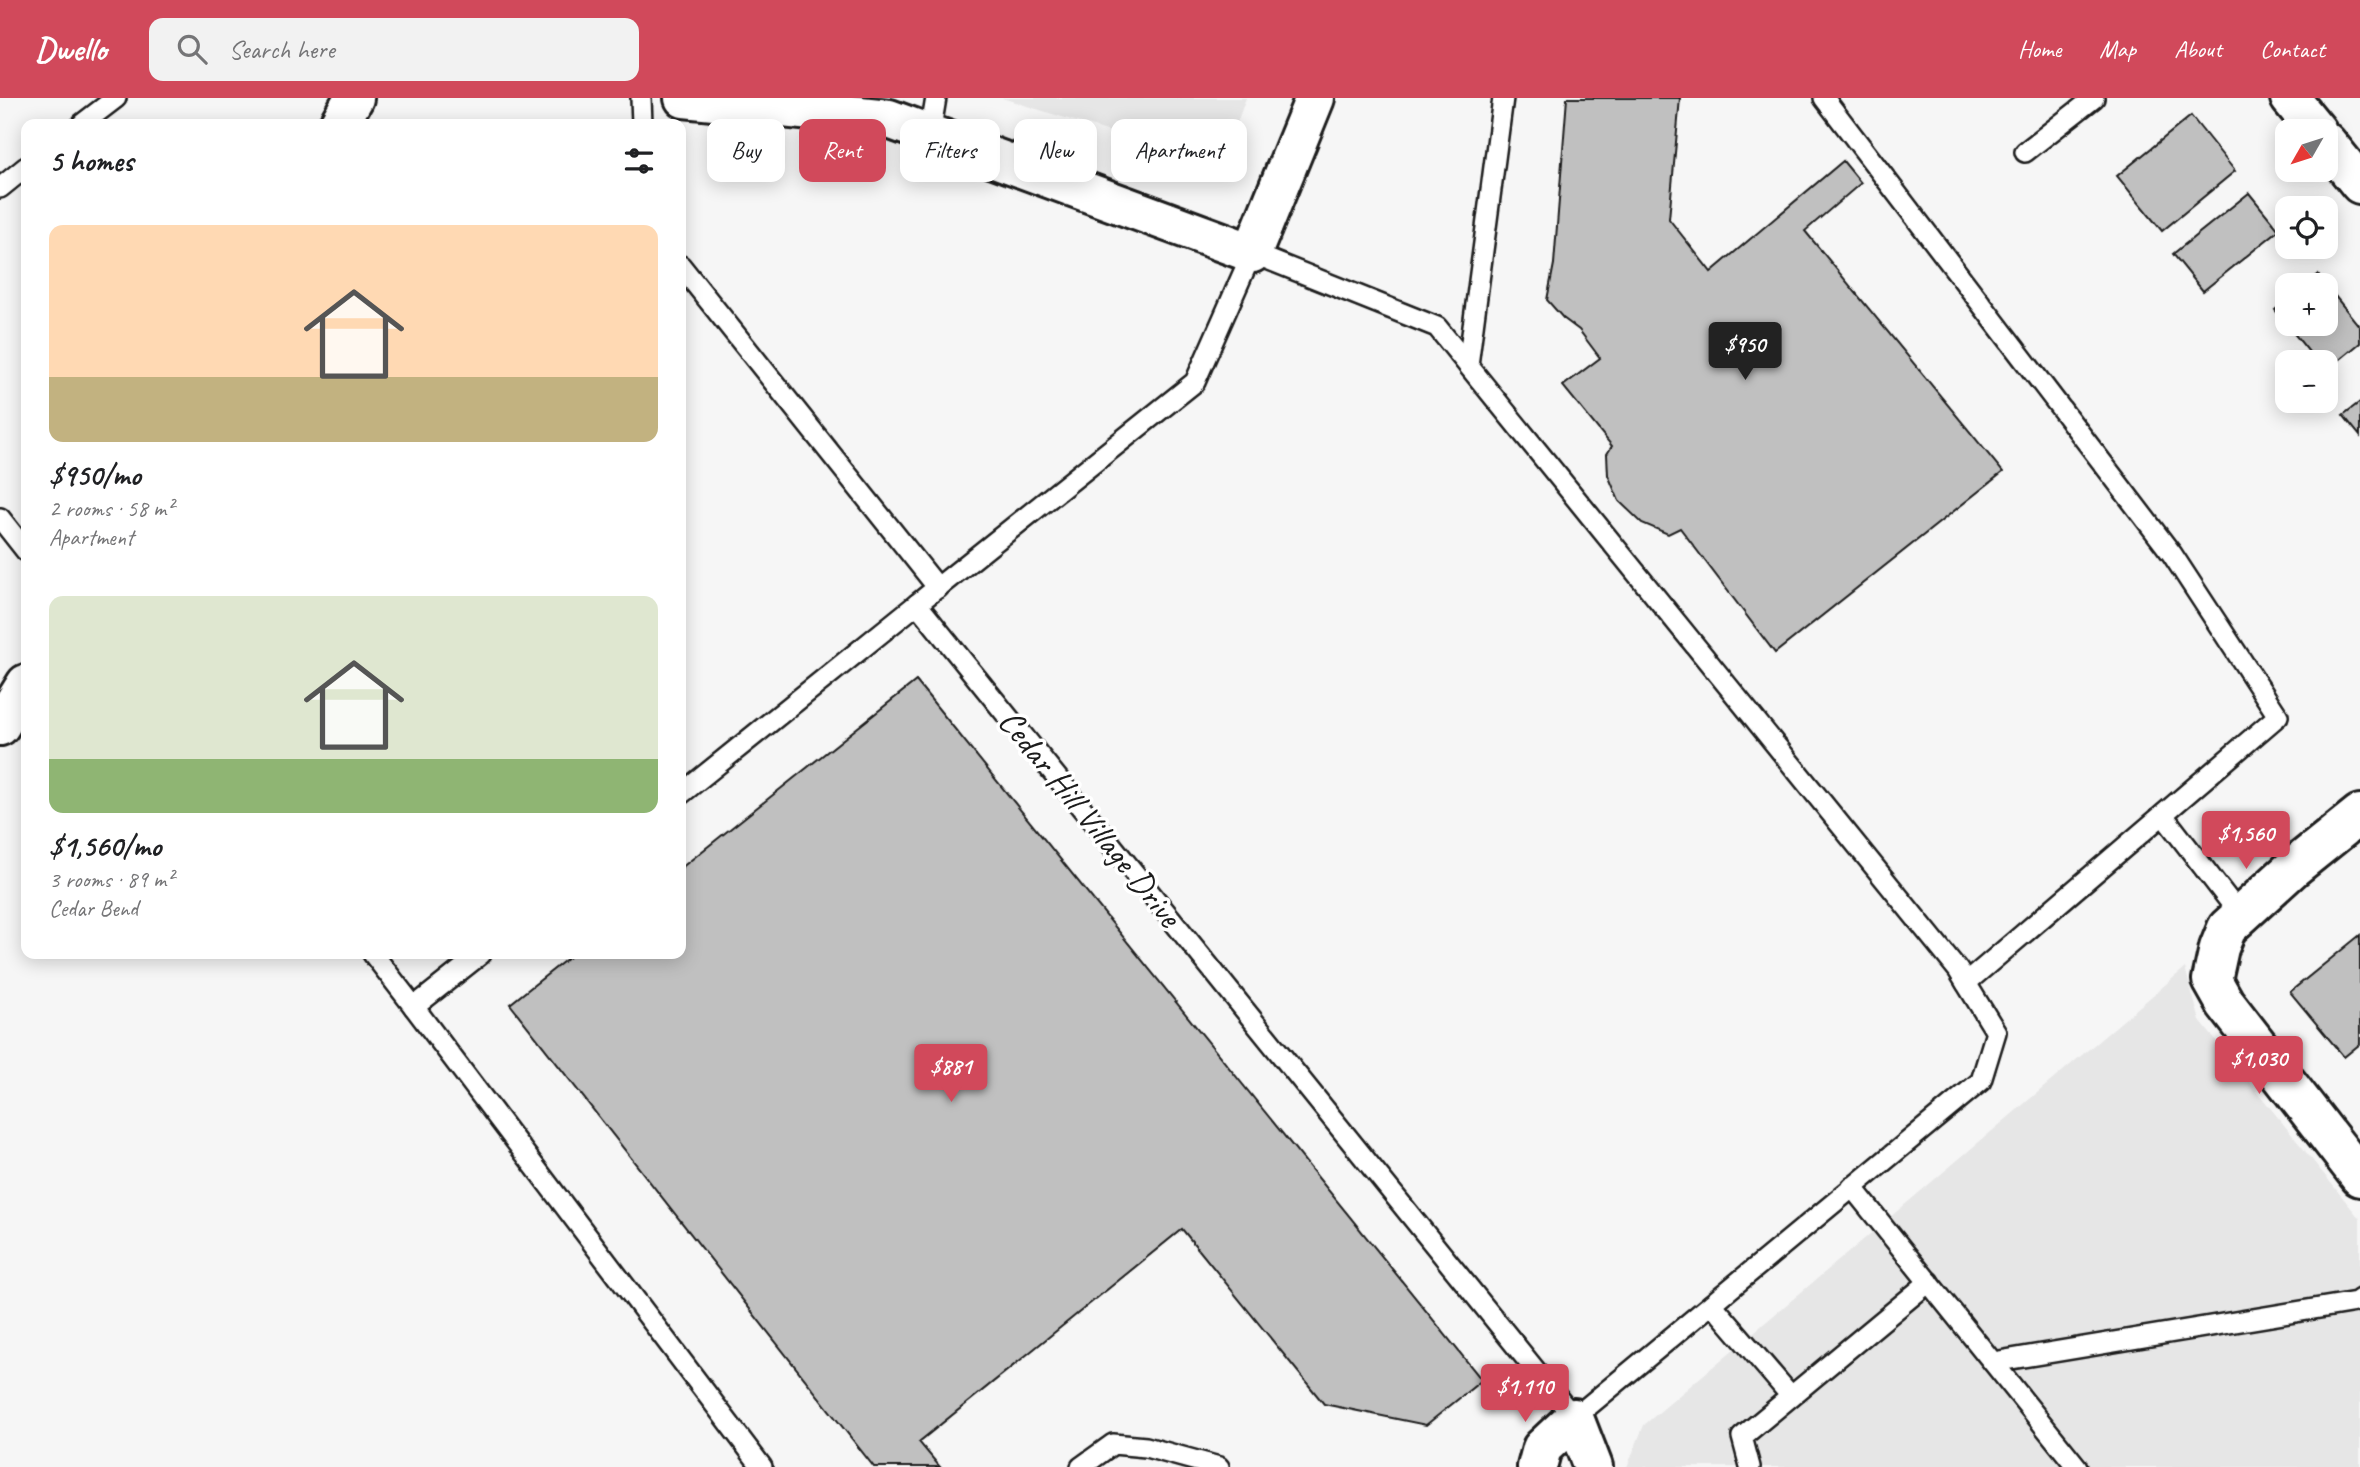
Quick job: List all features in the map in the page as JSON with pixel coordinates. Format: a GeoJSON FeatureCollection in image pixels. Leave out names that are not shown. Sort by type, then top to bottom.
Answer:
{"type":"FeatureCollection","features":[{"type":"Feature","properties":{"kind":"street"},"geometry":{"type":"LineString","coordinates":[[342,119],[354,98]]}},
{"type":"Feature","properties":{"kind":"street"},"geometry":{"type":"LineString","coordinates":[[684,98],[889,119],[933,116],[1252,253],[1315,98]]}},
{"type":"Feature","properties":{"kind":"street"},"geometry":{"type":"LineString","coordinates":[[2290,98],[2307,119]]}},
{"type":"Feature","properties":{"kind":"street"},"geometry":{"type":"LineString","coordinates":[[2338,157],[2360,184]]}},
{"type":"Feature","properties":{"kind":"street"},"geometry":{"type":"LineString","coordinates":[[0,726],[21,692]]}},
{"type":"Feature","properties":{"kind":"street"},"geometry":{"type":"LineString","coordinates":[[2359,1173],[2225,1003],[2212,980],[2218,947],[2227,928],[2294,867],[2360,814]]}},
{"type":"Feature","properties":{"kind":"street"},"geometry":{"type":"LineString","coordinates":[[1537,1467],[1542,1448],[1574,1418]]}},
{"type":"Feature","properties":{"kind":"street","name":"Cedar Hill Village Drive"},"geometry":{"type":"LineString","coordinates":[[1574,1418],[1593,1467]]}},
{"type":"Feature","properties":{"kind":"lane"},"geometry":{"type":"LineString","coordinates":[[641,98],[642,119]]}},
{"type":"Feature","properties":{"kind":"lane"},"geometry":{"type":"LineString","coordinates":[[1468,365],[1503,98]]}},
{"type":"Feature","properties":{"kind":"lane"},"geometry":{"type":"LineString","coordinates":[[1824,98],[2172,554],[2278,716],[1966,983]]}},
{"type":"Feature","properties":{"kind":"lane"},"geometry":{"type":"LineString","coordinates":[[2025,152],[2094,98]]}},
{"type":"Feature","properties":{"kind":"lane"},"geometry":{"type":"LineString","coordinates":[[88,119],[113,99]]}},
{"type":"Feature","properties":{"kind":"lane"},"geometry":{"type":"LineString","coordinates":[[0,188],[21,171]]}},
{"type":"Feature","properties":{"kind":"lane"},"geometry":{"type":"LineString","coordinates":[[686,790],[1195,382],[1252,253],[1437,327],[1958,970],[1996,1032],[1981,1081],[1574,1418]]}},
{"type":"Feature","properties":{"kind":"lane"},"geometry":{"type":"LineString","coordinates":[[686,272],[938,588]]}},
{"type":"Feature","properties":{"kind":"lane"},"geometry":{"type":"LineString","coordinates":[[0,519],[21,545]]}},
{"type":"Feature","properties":{"kind":"lane","name":"Cedar Hill Village Drive"},"geometry":{"type":"LineString","coordinates":[[917,604],[1574,1418]]}},
{"type":"Feature","properties":{"kind":"lane"},"geometry":{"type":"LineString","coordinates":[[2163,815],[2241,916]]}},
{"type":"Feature","properties":{"kind":"lane"},"geometry":{"type":"LineString","coordinates":[[377,959],[762,1467]]}},
{"type":"Feature","properties":{"kind":"lane"},"geometry":{"type":"LineString","coordinates":[[414,1007],[475,959]]}},
{"type":"Feature","properties":{"kind":"lane"},"geometry":{"type":"LineString","coordinates":[[1852,1187],[2077,1467]]}},
{"type":"Feature","properties":{"kind":"lane"},"geometry":{"type":"LineString","coordinates":[[1750,1467],[1742,1437],[1929,1282]]}},
{"type":"Feature","properties":{"kind":"lane"},"geometry":{"type":"LineString","coordinates":[[1993,1362],[2356,1302],[2360,1299]]}},
{"type":"Feature","properties":{"kind":"lane"},"geometry":{"type":"LineString","coordinates":[[1712,1304],[1791,1396]]}},
{"type":"Feature","properties":{"kind":"lane"},"geometry":{"type":"LineString","coordinates":[[1080,1467],[1114,1444],[1146,1447],[1219,1467]]}},
{"type":"Feature","properties":{"kind":"shaded area"},"geometry":{"type":"Polygon","coordinates":[[[1002,98],[1246,98],[1238,119],[1111,119],[1111,132],[1097,128],[1097,119],[1069,119],[1002,98]]]}},
{"type":"Feature","properties":{"kind":"shaded area"},"geometry":{"type":"Polygon","coordinates":[[[2185,968],[2200,1021],[2360,1219],[2360,1467],[1627,1467],[1644,1425],[2185,968]]]}},
{"type":"Feature","properties":{"kind":"building"},"geometry":{"type":"Polygon","coordinates":[[[1567,98],[1680,98],[1669,219],[1711,272],[1843,161],[1861,183],[1805,231],[2003,472],[1775,653],[1680,528],[1668,534],[1642,523],[1619,501],[1608,475],[1607,454],[1612,446],[1563,386],[1600,358],[1579,330],[1563,318],[1547,300],[1554,264],[1567,98]]]}},
{"type":"Feature","properties":{"kind":"building"},"geometry":{"type":"Polygon","coordinates":[[[2191,116],[2235,171],[2162,231],[2117,176],[2191,116]]]}},
{"type":"Feature","properties":{"kind":"building"},"geometry":{"type":"Polygon","coordinates":[[[2249,193],[2275,225],[2275,233],[2203,291],[2173,254],[2249,193]]]}},
{"type":"Feature","properties":{"kind":"building"},"geometry":{"type":"Polygon","coordinates":[[[2338,300],[2360,327],[2360,343],[2338,361],[2338,350],[2307,350],[2296,336],[2338,336],[2338,300]]]}},
{"type":"Feature","properties":{"kind":"building"},"geometry":{"type":"Polygon","coordinates":[[[2360,402],[2360,436],[2343,415],[2360,402]]]}},
{"type":"Feature","properties":{"kind":"building"},"geometry":{"type":"Polygon","coordinates":[[[916,681],[1482,1380],[1426,1425],[1324,1404],[1182,1229],[919,1442],[940,1467],[874,1467],[510,1004],[567,959],[686,959],[686,864],[916,681]]]}},
{"type":"Feature","properties":{"kind":"building"},"geometry":{"type":"Polygon","coordinates":[[[2360,935],[2360,1044],[2344,1057],[2290,992],[2360,935]]]}}]}
